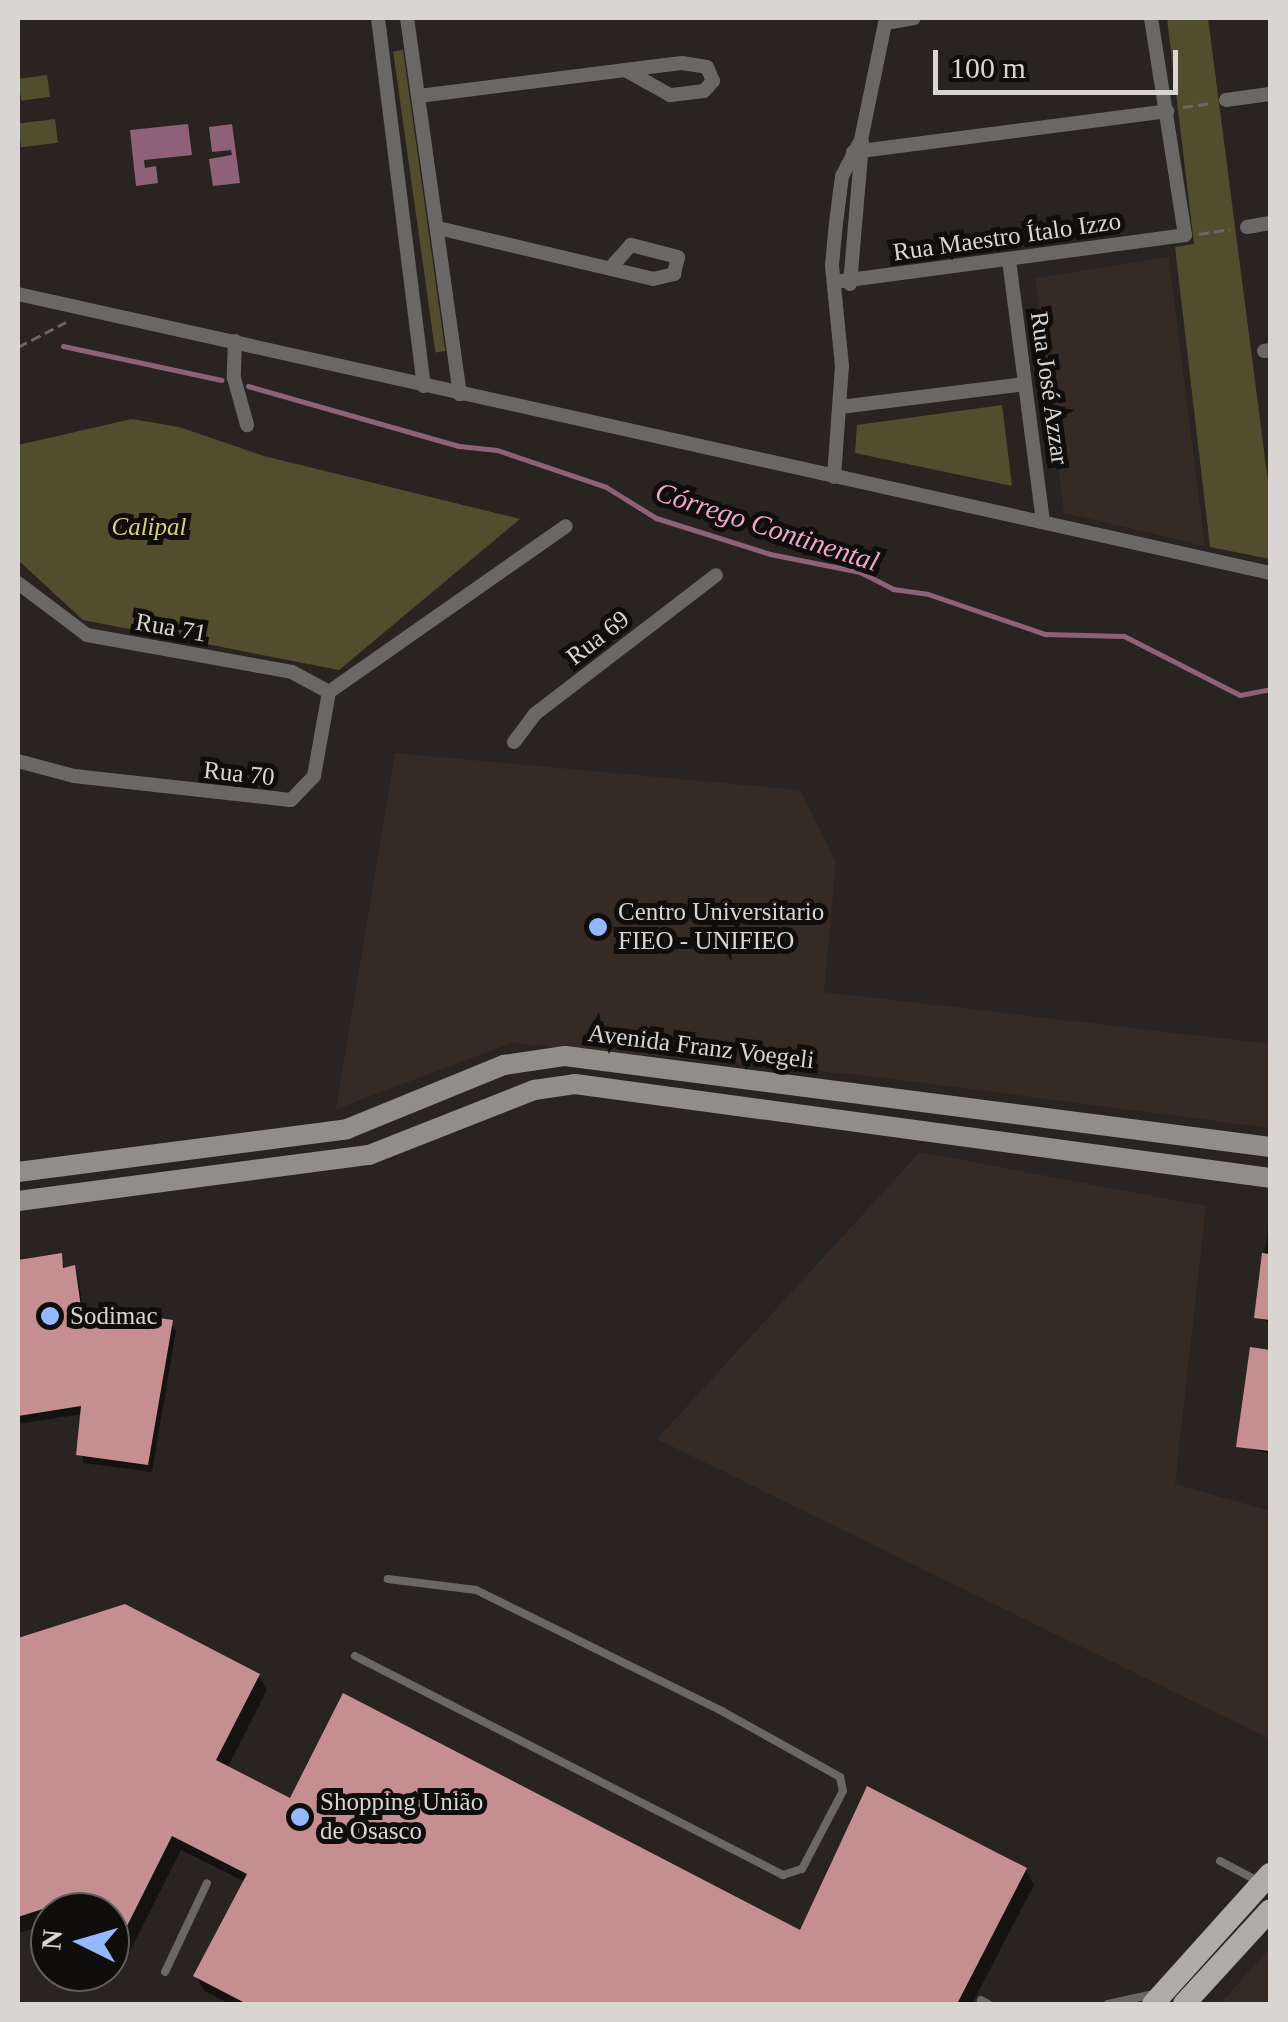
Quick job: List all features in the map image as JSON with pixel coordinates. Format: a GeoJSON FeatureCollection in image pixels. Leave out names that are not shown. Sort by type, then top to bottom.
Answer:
{"type":"FeatureCollection","features":[{"type":"Feature","properties":{"kind":"main road","name":"Avenida Franz Voegeli"},"geometry":{"type":"LineString","coordinates":[[18,1172],[276,1139],[371,1121],[492,1070],[528,1060],[594,1057],[1270,1148]]}},
{"type":"Feature","properties":{"kind":"main road"},"geometry":{"type":"LineString","coordinates":[[528,1060],[534,1090]]}},
{"type":"Feature","properties":{"kind":"main road"},"geometry":{"type":"LineString","coordinates":[[492,1070],[511,1099]]}},
{"type":"Feature","properties":{"kind":"main road","name":"Avenida Franz Voegeli"},"geometry":{"type":"LineString","coordinates":[[18,1201],[369,1154],[534,1090],[602,1086],[1270,1178]]}},
{"type":"Feature","properties":{"kind":"main road"},"geometry":{"type":"LineString","coordinates":[[214,1176],[233,1152],[276,1139]]}},
{"type":"Feature","properties":{"kind":"main road"},"geometry":{"type":"LineString","coordinates":[[1167,2000],[1266,1879]]}},
{"type":"Feature","properties":{"kind":"main road"},"geometry":{"type":"LineString","coordinates":[[1167,2000],[1270,1910]]}},
{"type":"Feature","properties":{"kind":"street"},"geometry":{"type":"LineString","coordinates":[[382,18],[424,386]]}},
{"type":"Feature","properties":{"kind":"street"},"geometry":{"type":"LineString","coordinates":[[407,18],[460,394]]}},
{"type":"Feature","properties":{"kind":"street"},"geometry":{"type":"LineString","coordinates":[[840,302],[852,279],[860,147],[888,19],[914,18]]}},
{"type":"Feature","properties":{"kind":"street"},"geometry":{"type":"LineString","coordinates":[[1152,18],[1185,236]]}},
{"type":"Feature","properties":{"kind":"street"},"geometry":{"type":"LineString","coordinates":[[419,96],[625,70],[699,64],[711,70],[713,81],[704,91],[670,95],[625,70]]}},
{"type":"Feature","properties":{"kind":"street"},"geometry":{"type":"LineString","coordinates":[[1226,100],[1270,94]]}},
{"type":"Feature","properties":{"kind":"street"},"geometry":{"type":"LineString","coordinates":[[860,147],[1167,110]]}},
{"type":"Feature","properties":{"kind":"street"},"geometry":{"type":"LineString","coordinates":[[834,476],[840,407],[840,302],[834,282],[842,176],[860,147]]}},
{"type":"Feature","properties":{"kind":"street"},"geometry":{"type":"LineString","coordinates":[[1246,227],[1270,223]]}},
{"type":"Feature","properties":{"kind":"street"},"geometry":{"type":"LineString","coordinates":[[438,228],[610,268]]}},
{"type":"Feature","properties":{"kind":"street","name":"Rua Maestro Ítalo Izzo"},"geometry":{"type":"LineString","coordinates":[[834,282],[1185,236]]}},
{"type":"Feature","properties":{"kind":"street","name":"Rua José Azzar"},"geometry":{"type":"LineString","coordinates":[[1009,260],[1043,522]]}},
{"type":"Feature","properties":{"kind":"street"},"geometry":{"type":"LineString","coordinates":[[18,294],[1270,573]]}},
{"type":"Feature","properties":{"kind":"street"},"geometry":{"type":"LineString","coordinates":[[235,341],[237,398],[247,425]]}},
{"type":"Feature","properties":{"kind":"street"},"geometry":{"type":"LineString","coordinates":[[840,407],[1025,384]]}},
{"type":"Feature","properties":{"kind":"street"},"geometry":{"type":"LineString","coordinates":[[329,692],[566,526]]}},
{"type":"Feature","properties":{"kind":"street","name":"Rua 69"},"geometry":{"type":"LineString","coordinates":[[514,742],[535,714],[716,575]]}},
{"type":"Feature","properties":{"kind":"street","name":"Rua 71"},"geometry":{"type":"LineString","coordinates":[[18,583],[87,635],[292,672],[329,692]]}},
{"type":"Feature","properties":{"kind":"street","name":"Rua 70"},"geometry":{"type":"LineString","coordinates":[[18,760],[74,776],[280,803],[299,795],[314,776],[329,692]]}},
{"type":"Feature","properties":{"kind":"lane"},"geometry":{"type":"LineString","coordinates":[[355,1656],[783,1875],[802,1870],[843,1791],[840,1777],[537,1619],[454,1584],[388,1580]]}},
{"type":"Feature","properties":{"kind":"lane"},"geometry":{"type":"LineString","coordinates":[[1220,1860],[1266,1879]]}},
{"type":"Feature","properties":{"kind":"lane"},"geometry":{"type":"LineString","coordinates":[[165,1972],[207,1882]]}},
{"type":"Feature","properties":{"kind":"lane"},"geometry":{"type":"LineString","coordinates":[[1108,2004],[1167,2000]]}},
{"type":"Feature","properties":{"kind":"path"},"geometry":{"type":"LineString","coordinates":[[1167,110],[1226,100]]}},
{"type":"Feature","properties":{"kind":"path"},"geometry":{"type":"LineString","coordinates":[[1185,236],[1246,227]]}},
{"type":"Feature","properties":{"kind":"path"},"geometry":{"type":"LineString","coordinates":[[18,347],[90,310]]}},
{"type":"Feature","properties":{"kind":"shaded area"},"geometry":{"type":"Polygon","coordinates":[[[188,124],[192,155],[144,160],[145,168],[156,166],[158,183],[136,186],[130,130],[188,124]]]}},
{"type":"Feature","properties":{"kind":"shaded area"},"geometry":{"type":"Polygon","coordinates":[[[232,124],[240,183],[213,186],[209,159],[232,155],[231,150],[212,152],[209,127],[232,124]]]}},
{"type":"Feature","properties":{"kind":"shaded area"},"geometry":{"type":"Polygon","coordinates":[[[1169,257],[1205,546],[1064,513],[1035,278],[1169,257]]]}},
{"type":"Feature","properties":{"kind":"shaded area","name":"Centro Universitario FIEO - UNIFIEO"},"geometry":{"type":"Polygon","coordinates":[[[395,753],[800,790],[836,862],[824,992],[1270,1044],[1270,1128],[862,1075],[511,1043],[336,1109],[395,753]]]}},
{"type":"Feature","properties":{"kind":"shaded area"},"geometry":{"type":"Polygon","coordinates":[[[920,1152],[1206,1206],[1175,1484],[1270,1511],[1270,1739],[657,1439],[920,1152]]]}},
{"type":"Feature","properties":{"kind":"shaded area"},"geometry":{"type":"Polygon","coordinates":[[[1270,1948],[1270,2004],[1220,2004],[1270,1948]]]}},
{"type":"Feature","properties":{"kind":"green space"},"geometry":{"type":"Polygon","coordinates":[[[1167,18],[1208,18],[1270,497],[1270,559],[1210,547],[1175,247],[1194,244],[1167,18]]]}},
{"type":"Feature","properties":{"kind":"green space"},"geometry":{"type":"Polygon","coordinates":[[[403,50],[445,351],[435,352],[393,51],[403,50]]]}},
{"type":"Feature","properties":{"kind":"green space"},"geometry":{"type":"Polygon","coordinates":[[[47,75],[50,97],[21,101],[18,79],[47,75]]]}},
{"type":"Feature","properties":{"kind":"green space"},"geometry":{"type":"Polygon","coordinates":[[[55,119],[58,143],[21,147],[18,124],[55,119]]]}},
{"type":"Feature","properties":{"kind":"green space"},"geometry":{"type":"Polygon","coordinates":[[[1002,405],[1012,486],[855,453],[857,425],[1002,405]]]}},
{"type":"Feature","properties":{"kind":"green space","name":"Calipal"},"geometry":{"type":"Polygon","coordinates":[[[132,419],[179,427],[264,456],[520,519],[339,670],[83,620],[18,560],[18,445],[132,419]]]}},
{"type":"Feature","properties":{"kind":"building"},"geometry":{"type":"Polygon","coordinates":[[[62,1253],[63,1268],[75,1265],[81,1307],[173,1320],[148,1465],[76,1455],[81,1406],[18,1416],[18,1260],[62,1253]]]}},
{"type":"Feature","properties":{"kind":"building"},"geometry":{"type":"Polygon","coordinates":[[[1262,1253],[1270,1254],[1270,1320],[1254,1318],[1262,1253]]]}},
{"type":"Feature","properties":{"kind":"building"},"geometry":{"type":"Polygon","coordinates":[[[1250,1347],[1270,1350],[1270,1451],[1236,1447],[1250,1347]]]}},
{"type":"Feature","properties":{"kind":"building","name":"Shopping União de Osasco"},"geometry":{"type":"Polygon","coordinates":[[[125,1604],[260,1674],[216,1760],[290,1798],[343,1693],[800,1930],[867,1786],[1027,1868],[957,2004],[247,2004],[193,1976],[247,1874],[172,1836],[130,1920],[130,1892],[30,1892],[30,1913],[18,1917],[18,1638],[125,1604]]]}},
{"type":"Feature","properties":{"kind":"waterway","name":"Córrego Continental"},"geometry":{"type":"LineString","coordinates":[[63,346],[221,380]]}},
{"type":"Feature","properties":{"kind":"waterway","name":"Córrego Continental"},"geometry":{"type":"LineString","coordinates":[[248,386],[459,446],[497,450],[606,487],[656,518],[770,554],[860,572],[893,589],[928,594],[1045,634],[1124,636],[1240,695],[1270,689]]}},
{"type":"Feature","properties":{"kind":"place","name":"Centro Universitario FIEO - UNIFIEO"},"geometry":{"type":"Point","coordinates":[598,927]}},
{"type":"Feature","properties":{"kind":"place","name":"Sodimac"},"geometry":{"type":"Point","coordinates":[50,1316]}},
{"type":"Feature","properties":{"kind":"place","name":"Shopping União de Osasco"},"geometry":{"type":"Point","coordinates":[300,1817]}}]}
